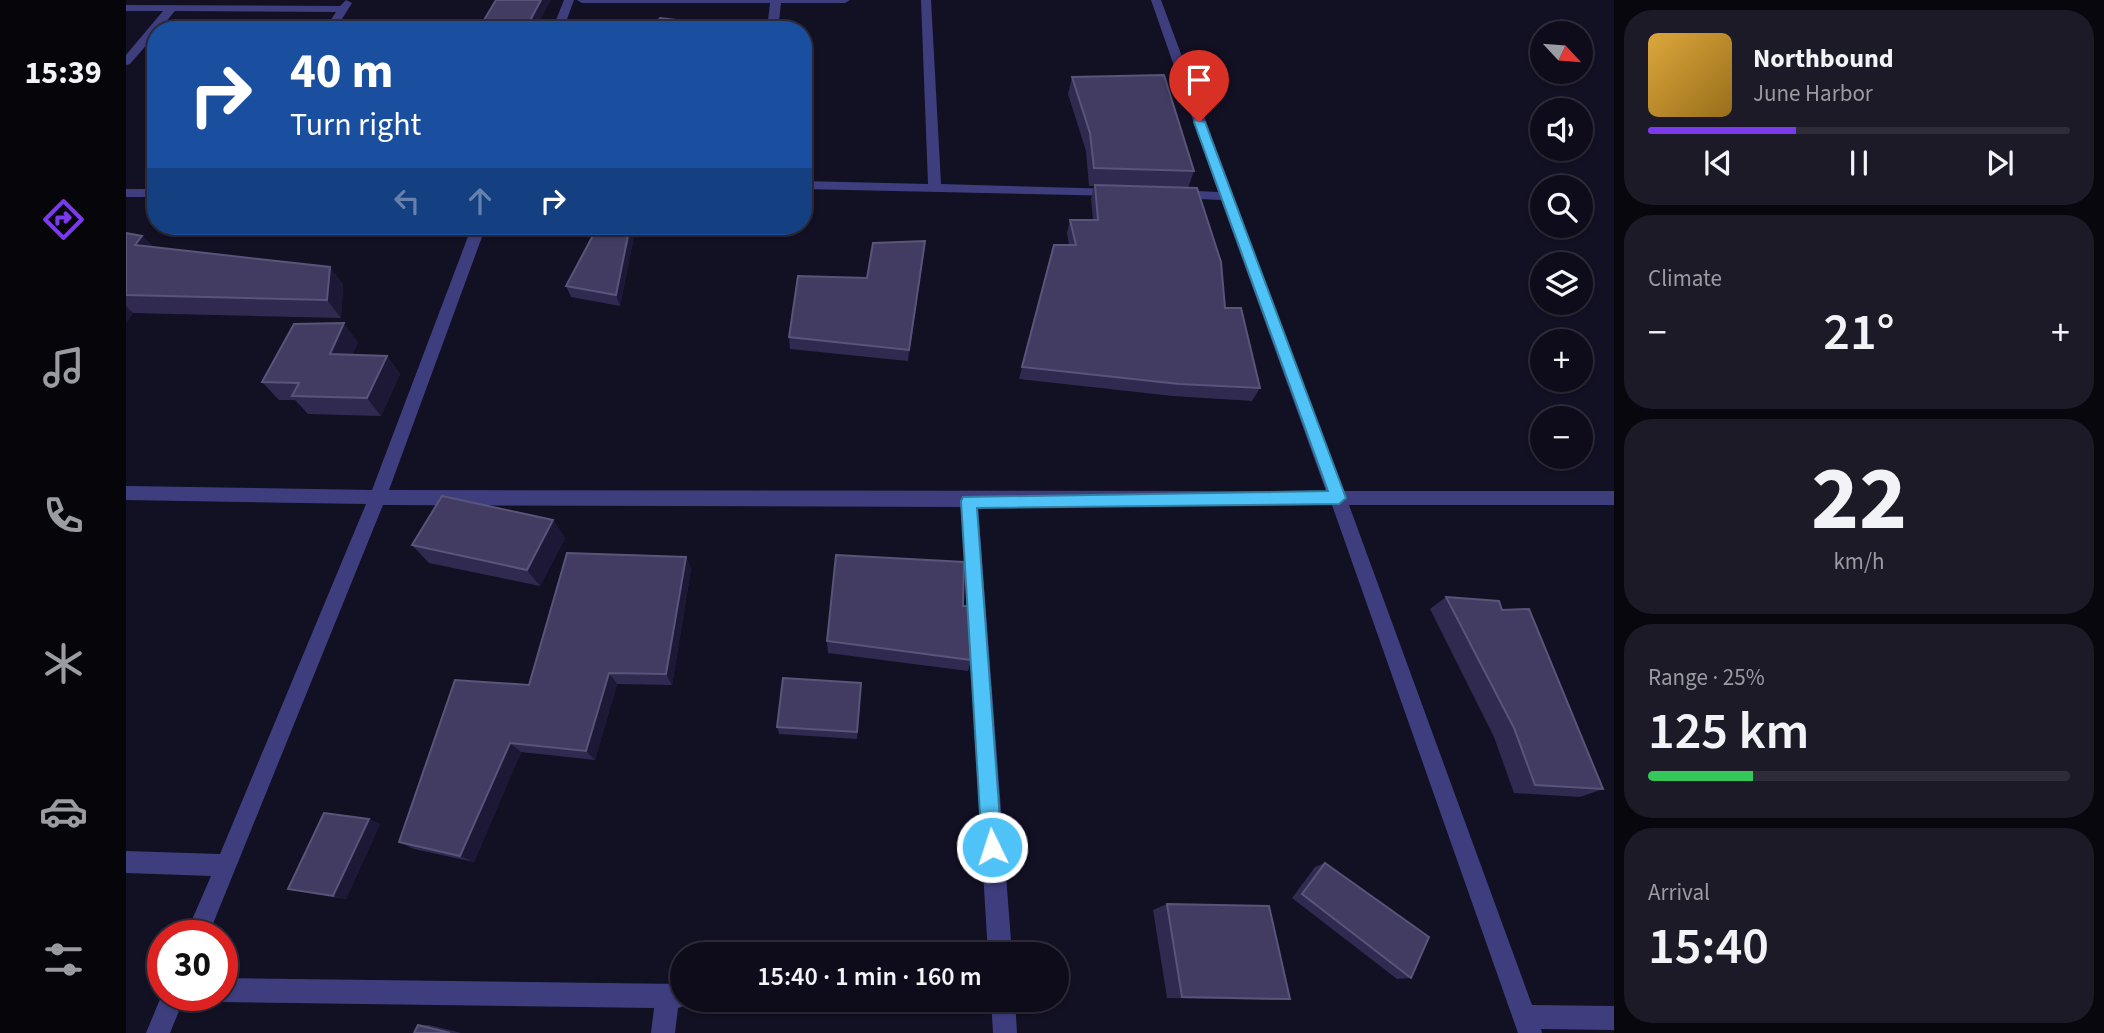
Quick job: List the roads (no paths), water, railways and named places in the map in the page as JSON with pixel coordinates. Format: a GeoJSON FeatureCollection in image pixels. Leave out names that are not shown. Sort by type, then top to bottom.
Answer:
{"type":"FeatureCollection","features":[{"type":"Feature","properties":{"kind":"street"},"geometry":{"type":"LineString","coordinates":[[561,21],[569,0]]}},
{"type":"Feature","properties":{"kind":"street"},"geometry":{"type":"LineString","coordinates":[[582,0],[845,0]]}},
{"type":"Feature","properties":{"kind":"street"},"geometry":{"type":"LineString","coordinates":[[773,21],[776,0]]}},
{"type":"Feature","properties":{"kind":"street"},"geometry":{"type":"LineString","coordinates":[[926,0],[936,188]]}},
{"type":"Feature","properties":{"kind":"street"},"geometry":{"type":"LineString","coordinates":[[1156,0],[1225,196],[1339,498],[1527,1025],[1614,1018]]}},
{"type":"Feature","properties":{"kind":"street"},"geometry":{"type":"LineString","coordinates":[[126,8],[346,4]]}},
{"type":"Feature","properties":{"kind":"street"},"geometry":{"type":"LineString","coordinates":[[335,21],[346,4]]}},
{"type":"Feature","properties":{"kind":"street"},"geometry":{"type":"LineString","coordinates":[[161,21],[172,8]]}},
{"type":"Feature","properties":{"kind":"street"},"geometry":{"type":"LineString","coordinates":[[126,62],[147,37]]}},
{"type":"Feature","properties":{"kind":"street"},"geometry":{"type":"LineString","coordinates":[[812,185],[1129,193]]}},
{"type":"Feature","properties":{"kind":"street"},"geometry":{"type":"LineString","coordinates":[[126,193],[147,193]]}},
{"type":"Feature","properties":{"kind":"street"},"geometry":{"type":"LineString","coordinates":[[1156,194],[1225,196]]}},
{"type":"Feature","properties":{"kind":"street"},"geometry":{"type":"LineString","coordinates":[[204,920],[377,499],[476,235]]}},
{"type":"Feature","properties":{"kind":"street"},"geometry":{"type":"LineString","coordinates":[[126,493],[377,499],[969,501],[1614,498]]}},
{"type":"Feature","properties":{"kind":"street"},"geometry":{"type":"LineString","coordinates":[[969,501],[999,942]]}},
{"type":"Feature","properties":{"kind":"street"},"geometry":{"type":"LineString","coordinates":[[126,862],[227,865]]}},
{"type":"Feature","properties":{"kind":"street"},"geometry":{"type":"LineString","coordinates":[[238,990],[670,996]]}},
{"type":"Feature","properties":{"kind":"street"},"geometry":{"type":"LineString","coordinates":[[158,1033],[167,1011]]}},
{"type":"Feature","properties":{"kind":"street"},"geometry":{"type":"LineString","coordinates":[[663,1033],[670,1011]]}},
{"type":"Feature","properties":{"kind":"street"},"geometry":{"type":"LineString","coordinates":[[1004,1012],[1005,1033]]}}]}
